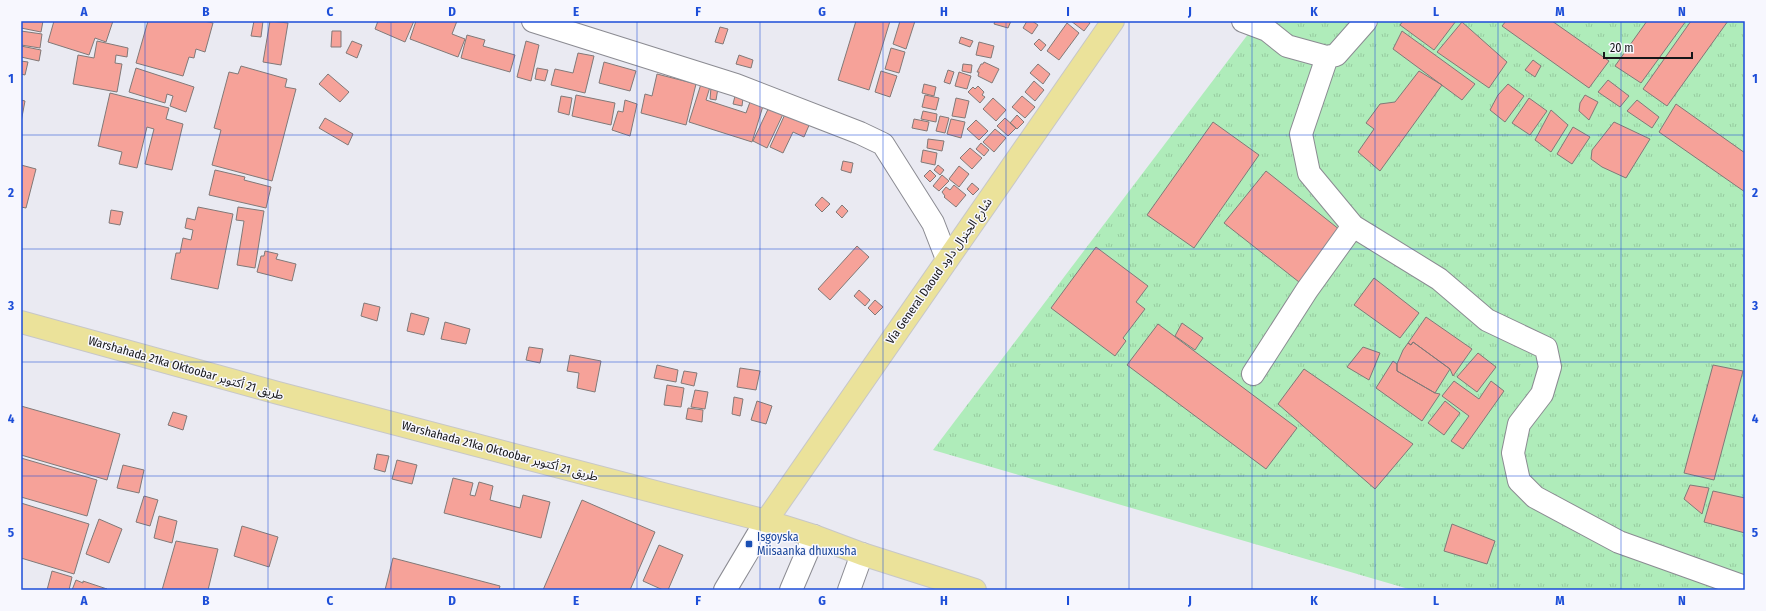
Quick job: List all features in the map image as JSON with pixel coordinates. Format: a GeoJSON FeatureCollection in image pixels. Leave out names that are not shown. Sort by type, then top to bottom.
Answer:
{"type":"FeatureCollection","features":[{"type":"Feature","properties":{"kind":"main road","name":"Via General Daoud شارع الجنرال داود"},"geometry":{"type":"LineString","coordinates":[[766,521],[1113,21]]}},
{"type":"Feature","properties":{"kind":"main road","name":"Warshahada 21ka Oktoobar طريق 21 أكتوبر"},"geometry":{"type":"LineString","coordinates":[[24,326],[766,521],[814,536],[862,554],[975,590]]}},
{"type":"Feature","properties":{"kind":"street"},"geometry":{"type":"LineString","coordinates":[[533,21],[736,85],[883,144],[933,223],[947,259]]}},
{"type":"Feature","properties":{"kind":"street"},"geometry":{"type":"LineString","coordinates":[[1244,21],[1267,30],[1287,46],[1327,56],[1336,54],[1366,21]]}},
{"type":"Feature","properties":{"kind":"street"},"geometry":{"type":"LineString","coordinates":[[1327,56],[1301,134],[1309,173],[1353,226],[1439,280],[1487,320],[1546,348],[1550,367],[1542,394],[1519,424],[1513,453],[1519,481],[1535,497],[1619,542],[1745,588]]}},
{"type":"Feature","properties":{"kind":"street"},"geometry":{"type":"LineString","coordinates":[[1253,374],[1307,290],[1353,226]]}},
{"type":"Feature","properties":{"kind":"street"},"geometry":{"type":"LineString","coordinates":[[725,590],[766,521]]}},
{"type":"Feature","properties":{"kind":"street"},"geometry":{"type":"LineString","coordinates":[[791,590],[814,536]]}},
{"type":"Feature","properties":{"kind":"street"},"geometry":{"type":"LineString","coordinates":[[849,590],[862,554]]}},
{"type":"Feature","properties":{"kind":"green space"},"geometry":{"type":"Polygon","coordinates":[[[1258,21],[1745,21],[1745,590],[1412,590],[933,450],[1258,21]]]}},
{"type":"Feature","properties":{"kind":"building"},"geometry":{"type":"Polygon","coordinates":[[[21,21],[43,21],[41,32],[21,28],[21,21]]]}},
{"type":"Feature","properties":{"kind":"building"},"geometry":{"type":"Polygon","coordinates":[[[54,21],[113,21],[106,42],[95,38],[89,55],[48,42],[54,21]]]}},
{"type":"Feature","properties":{"kind":"building"},"geometry":{"type":"Polygon","coordinates":[[[148,21],[204,21],[213,23],[205,52],[196,49],[194,58],[189,57],[183,76],[136,63],[148,21]]]}},
{"type":"Feature","properties":{"kind":"building"},"geometry":{"type":"Polygon","coordinates":[[[254,21],[263,21],[261,37],[251,36],[254,21]]]}},
{"type":"Feature","properties":{"kind":"building"},"geometry":{"type":"Polygon","coordinates":[[[270,21],[288,23],[281,65],[263,62],[270,21]]]}},
{"type":"Feature","properties":{"kind":"building"},"geometry":{"type":"Polygon","coordinates":[[[378,21],[414,21],[405,42],[375,29],[378,21]]]}},
{"type":"Feature","properties":{"kind":"building"},"geometry":{"type":"Polygon","coordinates":[[[416,21],[457,21],[452,34],[465,39],[458,57],[410,39],[416,21]]]}},
{"type":"Feature","properties":{"kind":"building"},"geometry":{"type":"Polygon","coordinates":[[[856,21],[890,21],[869,90],[838,80],[856,21]]]}},
{"type":"Feature","properties":{"kind":"building"},"geometry":{"type":"Polygon","coordinates":[[[900,21],[915,21],[906,49],[893,44],[900,21]]]}},
{"type":"Feature","properties":{"kind":"building"},"geometry":{"type":"Polygon","coordinates":[[[995,21],[1011,21],[1008,28],[994,24],[995,21]]]}},
{"type":"Feature","properties":{"kind":"building"},"geometry":{"type":"Polygon","coordinates":[[[1027,21],[1032,21],[1038,25],[1032,34],[1023,28],[1027,21]]]}},
{"type":"Feature","properties":{"kind":"building"},"geometry":{"type":"Polygon","coordinates":[[[1071,21],[1087,21],[1090,23],[1084,31],[1071,21]]]}},
{"type":"Feature","properties":{"kind":"building"},"geometry":{"type":"Polygon","coordinates":[[[1403,21],[1456,21],[1434,50],[1400,25],[1403,21]]]}},
{"type":"Feature","properties":{"kind":"building"},"geometry":{"type":"Polygon","coordinates":[[[1506,21],[1552,21],[1609,61],[1589,88],[1502,26],[1506,21]]]}},
{"type":"Feature","properties":{"kind":"building"},"geometry":{"type":"Polygon","coordinates":[[[1647,21],[1686,21],[1641,83],[1615,66],[1647,21]]]}},
{"type":"Feature","properties":{"kind":"building"},"geometry":{"type":"Polygon","coordinates":[[[1691,21],[1728,21],[1667,106],[1643,89],[1691,21]]]}},
{"type":"Feature","properties":{"kind":"building"},"geometry":{"type":"Polygon","coordinates":[[[1462,22],[1507,62],[1489,88],[1437,52],[1462,22]]]}},
{"type":"Feature","properties":{"kind":"building"},"geometry":{"type":"Polygon","coordinates":[[[1067,23],[1079,33],[1059,60],[1047,51],[1067,23]]]}},
{"type":"Feature","properties":{"kind":"building"},"geometry":{"type":"Polygon","coordinates":[[[720,27],[728,29],[723,44],[715,42],[720,27]]]}},
{"type":"Feature","properties":{"kind":"building"},"geometry":{"type":"Polygon","coordinates":[[[21,31],[42,34],[40,48],[21,45],[21,31]]]}},
{"type":"Feature","properties":{"kind":"building"},"geometry":{"type":"Polygon","coordinates":[[[332,31],[341,31],[341,47],[331,47],[332,31]]]}},
{"type":"Feature","properties":{"kind":"building"},"geometry":{"type":"Polygon","coordinates":[[[1402,31],[1475,84],[1462,100],[1393,49],[1402,31]]]}},
{"type":"Feature","properties":{"kind":"building"},"geometry":{"type":"Polygon","coordinates":[[[467,35],[485,40],[483,46],[515,55],[510,72],[461,58],[467,35]]]}},
{"type":"Feature","properties":{"kind":"building"},"geometry":{"type":"Polygon","coordinates":[[[961,37],[973,41],[970,47],[959,43],[961,37]]]}},
{"type":"Feature","properties":{"kind":"building"},"geometry":{"type":"Polygon","coordinates":[[[1039,39],[1046,45],[1041,51],[1034,44],[1039,39]]]}},
{"type":"Feature","properties":{"kind":"building"},"geometry":{"type":"Polygon","coordinates":[[[97,41],[128,48],[127,57],[116,55],[115,63],[122,64],[117,92],[73,84],[78,55],[94,58],[97,41]]]}},
{"type":"Feature","properties":{"kind":"building"},"geometry":{"type":"Polygon","coordinates":[[[352,41],[362,45],[357,58],[346,53],[352,41]]]}},
{"type":"Feature","properties":{"kind":"building"},"geometry":{"type":"Polygon","coordinates":[[[526,41],[539,45],[531,81],[517,77],[526,41]]]}},
{"type":"Feature","properties":{"kind":"building"},"geometry":{"type":"Polygon","coordinates":[[[979,42],[994,46],[991,58],[976,55],[979,42]]]}},
{"type":"Feature","properties":{"kind":"building"},"geometry":{"type":"Polygon","coordinates":[[[21,46],[41,50],[39,61],[21,57],[21,46]]]}},
{"type":"Feature","properties":{"kind":"building"},"geometry":{"type":"Polygon","coordinates":[[[891,48],[905,52],[899,73],[885,69],[891,48]]]}},
{"type":"Feature","properties":{"kind":"building"},"geometry":{"type":"Polygon","coordinates":[[[578,53],[594,56],[585,93],[551,85],[555,69],[573,73],[578,53]]]}},
{"type":"Feature","properties":{"kind":"building"},"geometry":{"type":"Polygon","coordinates":[[[739,55],[753,60],[751,68],[736,64],[739,55]]]}},
{"type":"Feature","properties":{"kind":"building"},"geometry":{"type":"Polygon","coordinates":[[[1533,60],[1541,66],[1535,77],[1525,70],[1533,60]]]}},
{"type":"Feature","properties":{"kind":"building"},"geometry":{"type":"Polygon","coordinates":[[[21,61],[28,62],[25,75],[21,74],[21,61]]]}},
{"type":"Feature","properties":{"kind":"building"},"geometry":{"type":"Polygon","coordinates":[[[604,62],[636,71],[630,91],[599,83],[604,62]]]}},
{"type":"Feature","properties":{"kind":"building"},"geometry":{"type":"Polygon","coordinates":[[[984,62],[999,69],[992,83],[978,76],[979,72],[977,72],[981,64],[984,62]]]}},
{"type":"Feature","properties":{"kind":"building"},"geometry":{"type":"Polygon","coordinates":[[[963,64],[972,65],[971,73],[962,71],[963,64]]]}},
{"type":"Feature","properties":{"kind":"building"},"geometry":{"type":"Polygon","coordinates":[[[1038,64],[1050,74],[1043,84],[1030,73],[1038,64]]]}},
{"type":"Feature","properties":{"kind":"building"},"geometry":{"type":"Polygon","coordinates":[[[241,66],[287,79],[285,87],[296,89],[272,181],[212,165],[221,130],[214,128],[229,72],[238,74],[241,66]]]}},
{"type":"Feature","properties":{"kind":"building"},"geometry":{"type":"Polygon","coordinates":[[[136,68],[194,87],[186,112],[170,106],[173,96],[167,94],[165,103],[129,92],[136,68]]]}},
{"type":"Feature","properties":{"kind":"building"},"geometry":{"type":"Polygon","coordinates":[[[537,68],[548,70],[545,81],[535,79],[537,68]]]}},
{"type":"Feature","properties":{"kind":"building"},"geometry":{"type":"Polygon","coordinates":[[[948,70],[954,72],[950,84],[944,82],[948,70]]]}},
{"type":"Feature","properties":{"kind":"building"},"geometry":{"type":"Polygon","coordinates":[[[881,71],[897,76],[890,97],[875,92],[881,71]]]}},
{"type":"Feature","properties":{"kind":"building"},"geometry":{"type":"Polygon","coordinates":[[[1419,71],[1442,85],[1380,171],[1358,152],[1374,129],[1366,123],[1380,104],[1395,102],[1419,71]]]}},
{"type":"Feature","properties":{"kind":"building"},"geometry":{"type":"Polygon","coordinates":[[[959,72],[971,76],[967,89],[955,86],[959,72]]]}},
{"type":"Feature","properties":{"kind":"building"},"geometry":{"type":"Polygon","coordinates":[[[328,74],[349,92],[340,102],[319,84],[328,74]]]}},
{"type":"Feature","properties":{"kind":"building"},"geometry":{"type":"Polygon","coordinates":[[[657,74],[696,84],[686,125],[641,113],[645,94],[652,96],[657,74]]]}},
{"type":"Feature","properties":{"kind":"building"},"geometry":{"type":"Polygon","coordinates":[[[1608,80],[1629,96],[1620,107],[1598,92],[1608,80]]]}},
{"type":"Feature","properties":{"kind":"building"},"geometry":{"type":"Polygon","coordinates":[[[1034,81],[1044,90],[1035,101],[1025,92],[1034,81]]]}},
{"type":"Feature","properties":{"kind":"building"},"geometry":{"type":"Polygon","coordinates":[[[701,84],[710,87],[706,100],[746,113],[750,102],[763,106],[752,142],[689,122],[701,84]]]}},
{"type":"Feature","properties":{"kind":"building"},"geometry":{"type":"Polygon","coordinates":[[[924,84],[936,87],[934,96],[922,93],[924,84]]]}},
{"type":"Feature","properties":{"kind":"building"},"geometry":{"type":"Polygon","coordinates":[[[1508,84],[1524,96],[1505,122],[1490,110],[1498,95],[1508,84]]]}},
{"type":"Feature","properties":{"kind":"building"},"geometry":{"type":"Polygon","coordinates":[[[978,86],[984,92],[982,95],[985,97],[980,103],[968,92],[973,87],[975,89],[978,86]]]}},
{"type":"Feature","properties":{"kind":"building"},"geometry":{"type":"Polygon","coordinates":[[[711,88],[718,88],[716,100],[710,99],[711,88]]]}},
{"type":"Feature","properties":{"kind":"building"},"geometry":{"type":"Polygon","coordinates":[[[110,93],[169,108],[166,119],[183,124],[172,170],[145,164],[154,129],[147,127],[137,168],[119,164],[122,152],[98,146],[110,93]]]}},
{"type":"Feature","properties":{"kind":"building"},"geometry":{"type":"Polygon","coordinates":[[[576,95],[615,103],[611,125],[572,116],[576,95]]]}},
{"type":"Feature","properties":{"kind":"building"},"geometry":{"type":"Polygon","coordinates":[[[925,95],[939,98],[936,110],[922,107],[925,95]]]}},
{"type":"Feature","properties":{"kind":"building"},"geometry":{"type":"Polygon","coordinates":[[[1585,95],[1598,102],[1589,120],[1579,111],[1580,103],[1585,95]]]}},
{"type":"Feature","properties":{"kind":"building"},"geometry":{"type":"Polygon","coordinates":[[[561,96],[572,98],[569,115],[558,112],[561,96]]]}},
{"type":"Feature","properties":{"kind":"building"},"geometry":{"type":"Polygon","coordinates":[[[735,96],[743,98],[742,106],[733,104],[735,96]]]}},
{"type":"Feature","properties":{"kind":"building"},"geometry":{"type":"Polygon","coordinates":[[[1022,96],[1035,107],[1025,118],[1012,107],[1022,96]]]}},
{"type":"Feature","properties":{"kind":"building"},"geometry":{"type":"Polygon","coordinates":[[[956,98],[969,101],[965,118],[952,116],[956,98]]]}},
{"type":"Feature","properties":{"kind":"building"},"geometry":{"type":"Polygon","coordinates":[[[993,98],[1006,110],[996,121],[983,109],[993,98]]]}},
{"type":"Feature","properties":{"kind":"building"},"geometry":{"type":"Polygon","coordinates":[[[1529,98],[1547,111],[1530,135],[1512,123],[1529,98]]]}},
{"type":"Feature","properties":{"kind":"building"},"geometry":{"type":"Polygon","coordinates":[[[21,100],[25,101],[21,122],[21,100]]]}},
{"type":"Feature","properties":{"kind":"building"},"geometry":{"type":"Polygon","coordinates":[[[625,100],[637,104],[630,136],[612,130],[618,111],[623,112],[625,100]]]}},
{"type":"Feature","properties":{"kind":"building"},"geometry":{"type":"Polygon","coordinates":[[[1637,100],[1659,117],[1652,128],[1627,111],[1637,100]]]}},
{"type":"Feature","properties":{"kind":"building"},"geometry":{"type":"Polygon","coordinates":[[[1676,104],[1745,153],[1745,192],[1659,132],[1676,104]]]}},
{"type":"Feature","properties":{"kind":"building"},"geometry":{"type":"Polygon","coordinates":[[[770,105],[784,112],[767,148],[753,141],[770,105]]]}},
{"type":"Feature","properties":{"kind":"building"},"geometry":{"type":"Polygon","coordinates":[[[1551,110],[1568,125],[1551,152],[1535,140],[1551,110]]]}},
{"type":"Feature","properties":{"kind":"building"},"geometry":{"type":"Polygon","coordinates":[[[923,111],[937,114],[936,122],[921,119],[923,111]]]}},
{"type":"Feature","properties":{"kind":"building"},"geometry":{"type":"Polygon","coordinates":[[[786,112],[810,123],[804,137],[793,132],[783,153],[770,147],[786,112]]]}},
{"type":"Feature","properties":{"kind":"building"},"geometry":{"type":"Polygon","coordinates":[[[1017,115],[1024,122],[1017,129],[1010,123],[1017,115]]]}},
{"type":"Feature","properties":{"kind":"building"},"geometry":{"type":"Polygon","coordinates":[[[940,116],[949,118],[945,133],[936,131],[940,116]]]}},
{"type":"Feature","properties":{"kind":"building"},"geometry":{"type":"Polygon","coordinates":[[[325,118],[353,134],[348,145],[319,128],[325,118]]]}},
{"type":"Feature","properties":{"kind":"building"},"geometry":{"type":"Polygon","coordinates":[[[1005,118],[1016,128],[1008,136],[997,126],[1005,118]]]}},
{"type":"Feature","properties":{"kind":"building"},"geometry":{"type":"Polygon","coordinates":[[[914,119],[929,122],[927,131],[912,128],[914,119]]]}},
{"type":"Feature","properties":{"kind":"building"},"geometry":{"type":"Polygon","coordinates":[[[951,119],[965,122],[961,138],[947,134],[951,119]]]}},
{"type":"Feature","properties":{"kind":"building"},"geometry":{"type":"Polygon","coordinates":[[[976,120],[988,131],[979,140],[967,129],[976,120]]]}},
{"type":"Feature","properties":{"kind":"building"},"geometry":{"type":"Polygon","coordinates":[[[1213,122],[1259,155],[1194,248],[1147,215],[1213,122]]]}},
{"type":"Feature","properties":{"kind":"building"},"geometry":{"type":"Polygon","coordinates":[[[1614,122],[1650,139],[1626,178],[1602,167],[1591,159],[1592,150],[1614,122]]]}},
{"type":"Feature","properties":{"kind":"building"},"geometry":{"type":"Polygon","coordinates":[[[1573,127],[1590,137],[1572,164],[1557,154],[1573,127]]]}},
{"type":"Feature","properties":{"kind":"building"},"geometry":{"type":"Polygon","coordinates":[[[995,129],[1006,138],[994,152],[983,142],[995,129]]]}},
{"type":"Feature","properties":{"kind":"building"},"geometry":{"type":"Polygon","coordinates":[[[928,139],[944,141],[942,151],[927,148],[928,139]]]}},
{"type":"Feature","properties":{"kind":"building"},"geometry":{"type":"Polygon","coordinates":[[[981,143],[989,150],[984,156],[976,149],[981,143]]]}},
{"type":"Feature","properties":{"kind":"building"},"geometry":{"type":"Polygon","coordinates":[[[970,148],[982,158],[972,169],[960,158],[970,148]]]}},
{"type":"Feature","properties":{"kind":"building"},"geometry":{"type":"Polygon","coordinates":[[[923,150],[937,153],[935,165],[921,162],[923,150]]]}},
{"type":"Feature","properties":{"kind":"building"},"geometry":{"type":"Polygon","coordinates":[[[843,161],[853,163],[851,173],[841,170],[843,161]]]}},
{"type":"Feature","properties":{"kind":"building"},"geometry":{"type":"Polygon","coordinates":[[[21,165],[36,169],[26,208],[21,207],[21,165]]]}},
{"type":"Feature","properties":{"kind":"building"},"geometry":{"type":"Polygon","coordinates":[[[938,165],[944,170],[940,175],[934,170],[938,165]]]}},
{"type":"Feature","properties":{"kind":"building"},"geometry":{"type":"Polygon","coordinates":[[[959,166],[969,174],[959,187],[949,179],[959,166]]]}},
{"type":"Feature","properties":{"kind":"building"},"geometry":{"type":"Polygon","coordinates":[[[215,170],[245,177],[244,180],[271,187],[266,208],[209,195],[215,170]]]}},
{"type":"Feature","properties":{"kind":"building"},"geometry":{"type":"Polygon","coordinates":[[[930,170],[936,176],[930,182],[924,176],[930,170]]]}},
{"type":"Feature","properties":{"kind":"building"},"geometry":{"type":"Polygon","coordinates":[[[1266,171],[1340,230],[1299,282],[1224,223],[1266,171]]]}},
{"type":"Feature","properties":{"kind":"building"},"geometry":{"type":"Polygon","coordinates":[[[942,175],[949,181],[939,191],[933,186],[942,175]]]}},
{"type":"Feature","properties":{"kind":"building"},"geometry":{"type":"Polygon","coordinates":[[[972,183],[979,189],[973,195],[967,189],[972,183]]]}},
{"type":"Feature","properties":{"kind":"building"},"geometry":{"type":"Polygon","coordinates":[[[954,185],[966,195],[956,207],[944,197],[945,196],[942,192],[946,187],[950,190],[954,185]]]}},
{"type":"Feature","properties":{"kind":"building"},"geometry":{"type":"Polygon","coordinates":[[[822,197],[830,204],[822,212],[815,205],[822,197]]]}},
{"type":"Feature","properties":{"kind":"building"},"geometry":{"type":"Polygon","coordinates":[[[842,205],[848,211],[842,218],[836,212],[842,205]]]}},
{"type":"Feature","properties":{"kind":"building"},"geometry":{"type":"Polygon","coordinates":[[[198,207],[233,214],[218,289],[171,279],[176,253],[180,253],[183,238],[191,240],[193,230],[185,228],[187,218],[195,220],[198,207]]]}},
{"type":"Feature","properties":{"kind":"building"},"geometry":{"type":"Polygon","coordinates":[[[238,207],[264,211],[255,268],[237,265],[244,221],[236,220],[238,207]]]}},
{"type":"Feature","properties":{"kind":"building"},"geometry":{"type":"Polygon","coordinates":[[[111,210],[123,212],[120,225],[109,223],[111,210]]]}},
{"type":"Feature","properties":{"kind":"building"},"geometry":{"type":"Polygon","coordinates":[[[857,246],[869,257],[830,300],[818,289],[857,246]]]}},
{"type":"Feature","properties":{"kind":"building"},"geometry":{"type":"Polygon","coordinates":[[[1096,247],[1148,286],[1136,302],[1145,309],[1123,338],[1126,341],[1115,356],[1051,308],[1096,247]]]}},
{"type":"Feature","properties":{"kind":"building"},"geometry":{"type":"Polygon","coordinates":[[[265,251],[278,254],[276,259],[296,264],[292,281],[257,272],[261,256],[264,256],[265,251]]]}},
{"type":"Feature","properties":{"kind":"building"},"geometry":{"type":"Polygon","coordinates":[[[1374,278],[1419,313],[1400,338],[1354,305],[1374,278]]]}},
{"type":"Feature","properties":{"kind":"building"},"geometry":{"type":"Polygon","coordinates":[[[859,290],[870,300],[865,306],[854,296],[859,290]]]}},
{"type":"Feature","properties":{"kind":"building"},"geometry":{"type":"Polygon","coordinates":[[[875,300],[883,307],[875,315],[868,308],[875,300]]]}},
{"type":"Feature","properties":{"kind":"building"},"geometry":{"type":"Polygon","coordinates":[[[364,303],[380,307],[377,321],[361,316],[364,303]]]}},
{"type":"Feature","properties":{"kind":"building"},"geometry":{"type":"Polygon","coordinates":[[[411,313],[429,318],[424,335],[407,331],[411,313]]]}},
{"type":"Feature","properties":{"kind":"building"},"geometry":{"type":"Polygon","coordinates":[[[1426,317],[1472,349],[1453,376],[1450,369],[1413,342],[1411,345],[1408,343],[1426,317]]]}},
{"type":"Feature","properties":{"kind":"building"},"geometry":{"type":"Polygon","coordinates":[[[445,322],[470,329],[466,344],[441,339],[445,322]]]}},
{"type":"Feature","properties":{"kind":"building"},"geometry":{"type":"Polygon","coordinates":[[[1182,323],[1203,338],[1195,350],[1175,336],[1182,323]]]}},
{"type":"Feature","properties":{"kind":"building"},"geometry":{"type":"Polygon","coordinates":[[[1158,324],[1297,428],[1266,469],[1127,365],[1158,324]]]}},
{"type":"Feature","properties":{"kind":"building"},"geometry":{"type":"Polygon","coordinates":[[[1413,342],[1450,369],[1435,393],[1397,371],[1397,364],[1403,350],[1408,343],[1411,345],[1413,342]]]}},
{"type":"Feature","properties":{"kind":"building"},"geometry":{"type":"Polygon","coordinates":[[[529,347],[543,349],[540,363],[526,360],[529,347]]]}},
{"type":"Feature","properties":{"kind":"building"},"geometry":{"type":"Polygon","coordinates":[[[1363,347],[1380,353],[1369,380],[1347,367],[1363,347]]]}},
{"type":"Feature","properties":{"kind":"building"},"geometry":{"type":"Polygon","coordinates":[[[1478,353],[1496,367],[1477,392],[1457,377],[1478,353]]]}},
{"type":"Feature","properties":{"kind":"building"},"geometry":{"type":"Polygon","coordinates":[[[570,355],[601,361],[595,392],[577,388],[579,373],[567,371],[570,355]]]}},
{"type":"Feature","properties":{"kind":"building"},"geometry":{"type":"Polygon","coordinates":[[[1393,361],[1397,364],[1397,371],[1435,393],[1440,394],[1422,421],[1376,388],[1393,361]]]}},
{"type":"Feature","properties":{"kind":"building"},"geometry":{"type":"Polygon","coordinates":[[[657,365],[678,370],[676,382],[654,378],[657,365]]]}},
{"type":"Feature","properties":{"kind":"building"},"geometry":{"type":"Polygon","coordinates":[[[1713,365],[1743,371],[1714,480],[1684,473],[1713,365]]]}},
{"type":"Feature","properties":{"kind":"building"},"geometry":{"type":"Polygon","coordinates":[[[740,368],[760,371],[756,390],[737,387],[740,368]]]}},
{"type":"Feature","properties":{"kind":"building"},"geometry":{"type":"Polygon","coordinates":[[[1304,369],[1413,444],[1375,489],[1278,404],[1304,369]]]}},
{"type":"Feature","properties":{"kind":"building"},"geometry":{"type":"Polygon","coordinates":[[[684,371],[697,373],[694,386],[681,383],[684,371]]]}},
{"type":"Feature","properties":{"kind":"building"},"geometry":{"type":"Polygon","coordinates":[[[1454,381],[1479,399],[1491,381],[1504,391],[1463,449],[1451,441],[1469,416],[1442,396],[1454,381]]]}},
{"type":"Feature","properties":{"kind":"building"},"geometry":{"type":"Polygon","coordinates":[[[667,385],[684,388],[681,407],[664,405],[667,385]]]}},
{"type":"Feature","properties":{"kind":"building"},"geometry":{"type":"Polygon","coordinates":[[[695,390],[708,392],[705,409],[691,407],[695,390]]]}},
{"type":"Feature","properties":{"kind":"building"},"geometry":{"type":"Polygon","coordinates":[[[734,397],[743,399],[740,416],[732,414],[734,397]]]}},
{"type":"Feature","properties":{"kind":"building"},"geometry":{"type":"Polygon","coordinates":[[[757,401],[772,406],[766,424],[751,420],[757,401]]]}},
{"type":"Feature","properties":{"kind":"building"},"geometry":{"type":"Polygon","coordinates":[[[1445,401],[1460,413],[1444,435],[1428,423],[1445,401]]]}},
{"type":"Feature","properties":{"kind":"building"},"geometry":{"type":"Polygon","coordinates":[[[21,406],[120,434],[107,480],[21,455],[21,406]]]}},
{"type":"Feature","properties":{"kind":"building"},"geometry":{"type":"Polygon","coordinates":[[[688,408],[703,410],[702,422],[686,419],[688,408]]]}},
{"type":"Feature","properties":{"kind":"building"},"geometry":{"type":"Polygon","coordinates":[[[173,412],[187,416],[183,430],[168,425],[173,412]]]}},
{"type":"Feature","properties":{"kind":"building"},"geometry":{"type":"Polygon","coordinates":[[[377,454],[389,456],[385,472],[374,469],[377,454]]]}},
{"type":"Feature","properties":{"kind":"building"},"geometry":{"type":"Polygon","coordinates":[[[21,458],[97,480],[87,516],[21,497],[21,458]]]}},
{"type":"Feature","properties":{"kind":"building"},"geometry":{"type":"Polygon","coordinates":[[[397,460],[417,465],[412,484],[392,479],[397,460]]]}},
{"type":"Feature","properties":{"kind":"building"},"geometry":{"type":"Polygon","coordinates":[[[123,465],[144,470],[139,493],[117,488],[123,465]]]}},
{"type":"Feature","properties":{"kind":"building"},"geometry":{"type":"Polygon","coordinates":[[[453,478],[473,483],[470,495],[475,496],[479,482],[493,486],[490,500],[520,508],[523,495],[550,502],[541,538],[444,513],[453,478]]]}},
{"type":"Feature","properties":{"kind":"building"},"geometry":{"type":"Polygon","coordinates":[[[1690,485],[1709,488],[1702,514],[1684,499],[1690,485]]]}},
{"type":"Feature","properties":{"kind":"building"},"geometry":{"type":"Polygon","coordinates":[[[1713,491],[1745,498],[1745,533],[1704,522],[1713,491]]]}},
{"type":"Feature","properties":{"kind":"building"},"geometry":{"type":"Polygon","coordinates":[[[144,496],[158,500],[150,526],[136,522],[144,496]]]}},
{"type":"Feature","properties":{"kind":"building"},"geometry":{"type":"Polygon","coordinates":[[[582,500],[655,532],[630,590],[543,590],[582,500]]]}},
{"type":"Feature","properties":{"kind":"building"},"geometry":{"type":"Polygon","coordinates":[[[21,503],[89,524],[74,574],[21,558],[21,503]]]}},
{"type":"Feature","properties":{"kind":"building"},"geometry":{"type":"Polygon","coordinates":[[[159,516],[177,521],[172,543],[154,538],[159,516]]]}},
{"type":"Feature","properties":{"kind":"building"},"geometry":{"type":"Polygon","coordinates":[[[99,519],[122,529],[109,563],[86,554],[99,519]]]}},
{"type":"Feature","properties":{"kind":"building"},"geometry":{"type":"Polygon","coordinates":[[[1452,524],[1495,541],[1487,564],[1444,551],[1452,524]]]}},
{"type":"Feature","properties":{"kind":"building"},"geometry":{"type":"Polygon","coordinates":[[[242,526],[278,537],[269,567],[234,556],[242,526]]]}},
{"type":"Feature","properties":{"kind":"building"},"geometry":{"type":"Polygon","coordinates":[[[176,541],[218,549],[208,590],[162,590],[176,541]]]}},
{"type":"Feature","properties":{"kind":"building"},"geometry":{"type":"Polygon","coordinates":[[[659,545],[683,555],[668,590],[663,590],[643,581],[659,545]]]}},
{"type":"Feature","properties":{"kind":"building"},"geometry":{"type":"Polygon","coordinates":[[[393,558],[500,586],[499,590],[385,590],[393,558]]]}},
{"type":"Feature","properties":{"kind":"building"},"geometry":{"type":"Polygon","coordinates":[[[52,571],[72,577],[69,590],[47,590],[52,571]]]}},
{"type":"Feature","properties":{"kind":"building"},"geometry":{"type":"Polygon","coordinates":[[[76,580],[83,583],[83,581],[107,589],[72,590],[76,580]]]}},
{"type":"Feature","properties":{"kind":"place","name":"Isgoyska Miisaanka dhuxusha"},"geometry":{"type":"Point","coordinates":[749,544]}}]}
